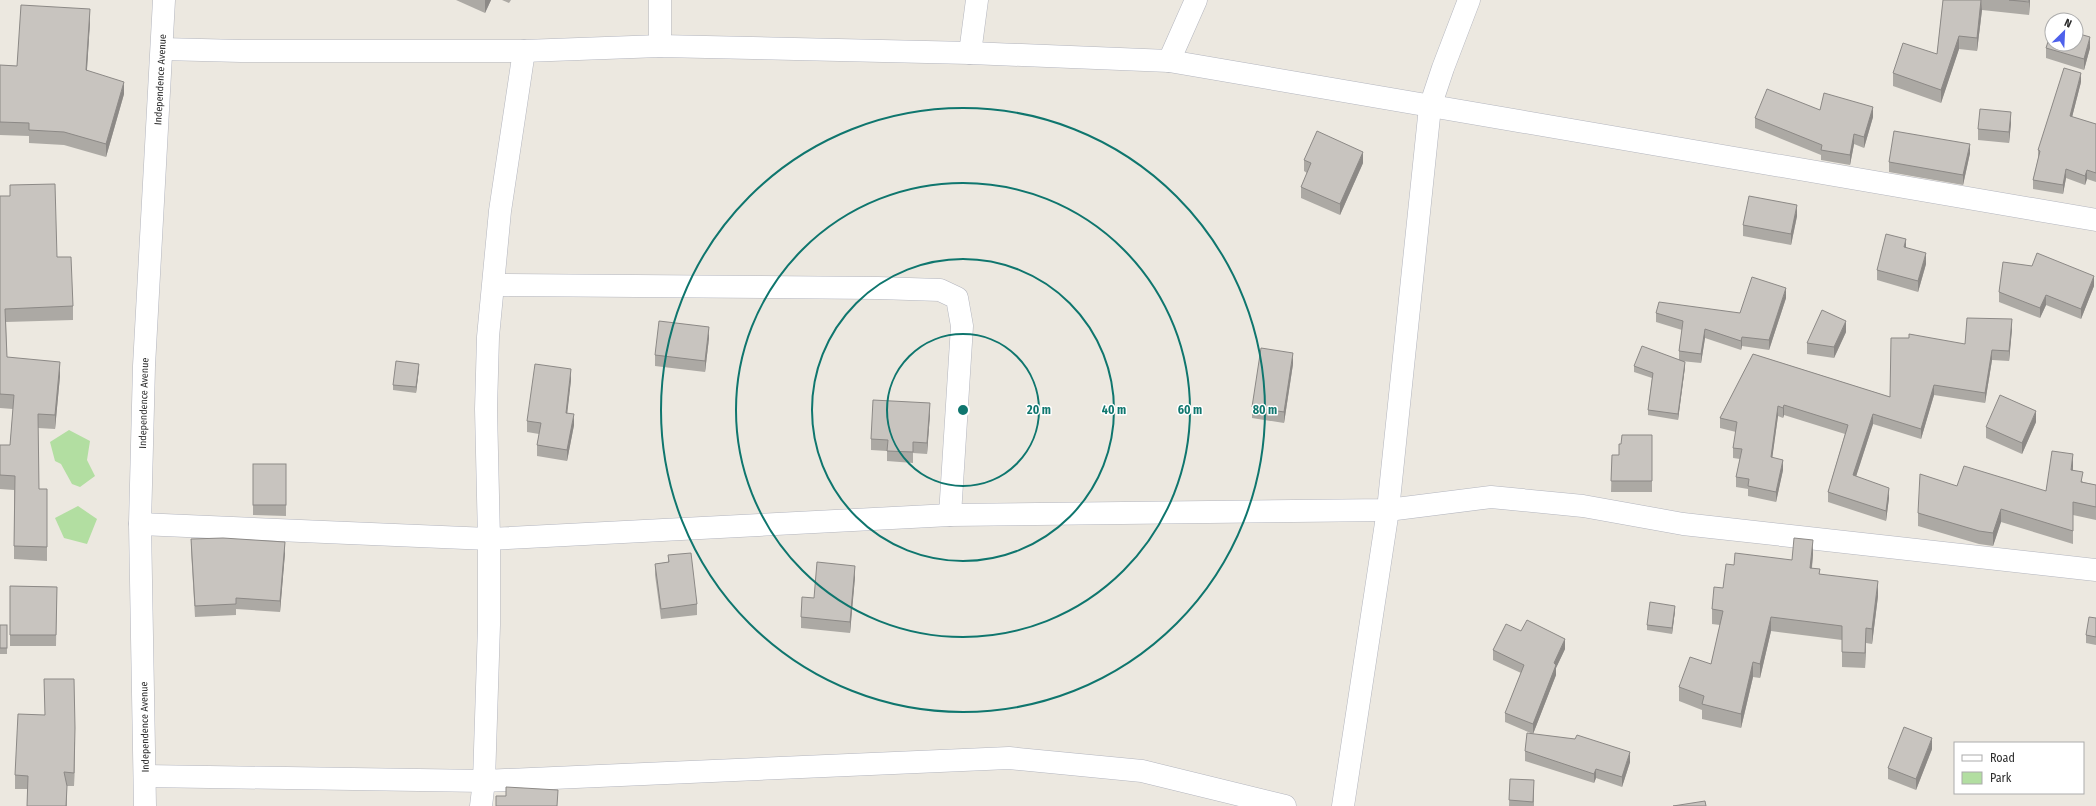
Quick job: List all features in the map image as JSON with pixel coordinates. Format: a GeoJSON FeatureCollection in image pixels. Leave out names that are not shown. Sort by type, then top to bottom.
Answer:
{"type":"FeatureCollection","features":[{"type":"Feature","properties":{"kind":"street","name":"Independence Avenue"},"geometry":{"type":"LineString","coordinates":[[145,806],[140,524],[144,366],[164,0]]}},
{"type":"Feature","properties":{"kind":"street"},"geometry":{"type":"LineString","coordinates":[[660,0],[660,46]]}},
{"type":"Feature","properties":{"kind":"street"},"geometry":{"type":"LineString","coordinates":[[970,53],[977,0]]}},
{"type":"Feature","properties":{"kind":"street"},"geometry":{"type":"LineString","coordinates":[[1169,61],[1196,0]]}},
{"type":"Feature","properties":{"kind":"street"},"geometry":{"type":"LineString","coordinates":[[1343,806],[1388,510],[1430,107],[1469,0]]}},
{"type":"Feature","properties":{"kind":"street"},"geometry":{"type":"LineString","coordinates":[[162,49],[241,51],[524,50],[660,46],[970,53],[1169,61],[1430,107],[2096,220]]}},
{"type":"Feature","properties":{"kind":"street"},"geometry":{"type":"LineString","coordinates":[[481,806],[484,781],[490,539],[486,410],[488,336],[500,212],[524,50]]}},
{"type":"Feature","properties":{"kind":"street"},"geometry":{"type":"LineString","coordinates":[[494,285],[940,290],[957,298],[962,326],[950,515]]}},
{"type":"Feature","properties":{"kind":"street"},"geometry":{"type":"LineString","coordinates":[[140,524],[490,539],[950,515],[1388,510],[1491,497],[1583,506],[1683,524],[2096,570]]}},
{"type":"Feature","properties":{"kind":"street"},"geometry":{"type":"LineString","coordinates":[[145,776],[484,781],[1009,758],[1142,771],[1285,806]]}},
{"type":"Feature","properties":{"kind":"green space"},"geometry":{"type":"Polygon","coordinates":[[[69,430],[90,441],[87,460],[95,476],[80,487],[72,484],[61,464],[55,461],[50,442],[69,430]]]}},
{"type":"Feature","properties":{"kind":"green space"},"geometry":{"type":"Polygon","coordinates":[[[78,506],[97,519],[87,544],[64,538],[55,518],[78,506]]]}},
{"type":"Feature","properties":{"kind":"building"},"geometry":{"type":"Polygon","coordinates":[[[1943,0],[1981,0],[1977,38],[1959,36],[1941,90],[1893,73],[1903,43],[1937,54],[1943,0]]]}},
{"type":"Feature","properties":{"kind":"building"},"geometry":{"type":"Polygon","coordinates":[[[2009,0],[2029,0],[2029,2],[2009,0]]]}},
{"type":"Feature","properties":{"kind":"building"},"geometry":{"type":"Polygon","coordinates":[[[21,5],[90,9],[86,70],[124,82],[106,144],[64,132],[29,130],[29,123],[0,122],[0,65],[17,66],[21,5]]]}},
{"type":"Feature","properties":{"kind":"building"},"geometry":{"type":"Polygon","coordinates":[[[2084,35],[2090,37],[2084,59],[2060,52],[2084,52],[2084,35]]]}},
{"type":"Feature","properties":{"kind":"building"},"geometry":{"type":"Polygon","coordinates":[[[2064,68],[2081,73],[2070,116],[2096,124],[2096,173],[2087,170],[2085,176],[2066,169],[2063,185],[2033,180],[2040,151],[2038,150],[2064,68]]]}},
{"type":"Feature","properties":{"kind":"building"},"geometry":{"type":"Polygon","coordinates":[[[1767,89],[1820,110],[1824,93],[1873,107],[1864,137],[1854,134],[1850,155],[1821,150],[1822,145],[1755,118],[1767,89]]]}},
{"type":"Feature","properties":{"kind":"building"},"geometry":{"type":"Polygon","coordinates":[[[1980,109],[2011,112],[2009,132],[1978,129],[1980,109]]]}},
{"type":"Feature","properties":{"kind":"building"},"geometry":{"type":"Polygon","coordinates":[[[1317,131],[1363,152],[1340,204],[1301,187],[1311,163],[1304,160],[1317,131]]]}},
{"type":"Feature","properties":{"kind":"building"},"geometry":{"type":"Polygon","coordinates":[[[1894,131],[1970,144],[1963,175],[1889,162],[1894,131]]]}},
{"type":"Feature","properties":{"kind":"building"},"geometry":{"type":"Polygon","coordinates":[[[55,184],[57,257],[71,257],[73,306],[5,309],[7,357],[60,362],[55,415],[38,414],[39,489],[47,489],[47,547],[14,546],[15,476],[0,475],[0,445],[10,445],[14,395],[0,394],[0,196],[10,196],[10,185],[55,184]]]}},
{"type":"Feature","properties":{"kind":"building"},"geometry":{"type":"Polygon","coordinates":[[[1749,196],[1797,205],[1791,234],[1743,225],[1749,196]]]}},
{"type":"Feature","properties":{"kind":"building"},"geometry":{"type":"Polygon","coordinates":[[[1886,234],[1906,239],[1904,247],[1926,253],[1918,281],[1877,270],[1886,234]]]}},
{"type":"Feature","properties":{"kind":"building"},"geometry":{"type":"Polygon","coordinates":[[[2037,253],[2094,276],[2081,309],[2046,295],[2040,308],[1999,292],[2003,262],[2032,266],[2037,253]]]}},
{"type":"Feature","properties":{"kind":"building"},"geometry":{"type":"Polygon","coordinates":[[[1752,277],[1786,288],[1769,340],[1742,337],[1741,341],[1705,329],[1701,354],[1679,351],[1683,321],[1656,313],[1659,302],[1740,313],[1752,277]]]}},
{"type":"Feature","properties":{"kind":"building"},"geometry":{"type":"Polygon","coordinates":[[[1822,310],[1846,321],[1834,347],[1807,343],[1822,310]]]}},
{"type":"Feature","properties":{"kind":"building"},"geometry":{"type":"Polygon","coordinates":[[[1967,318],[2012,319],[2009,351],[1992,350],[1985,393],[1934,385],[1921,429],[1873,414],[1853,475],[1889,488],[1886,511],[1828,492],[1848,425],[1784,405],[1783,408],[1778,406],[1771,457],[1783,460],[1776,492],[1748,486],[1749,479],[1736,477],[1742,449],[1733,448],[1737,422],[1720,418],[1753,354],[1890,397],[1891,338],[1909,338],[1909,334],[1965,344],[1967,318]]]}},
{"type":"Feature","properties":{"kind":"building"},"geometry":{"type":"Polygon","coordinates":[[[659,321],[709,327],[705,361],[655,355],[659,321]]]}},
{"type":"Feature","properties":{"kind":"building"},"geometry":{"type":"Polygon","coordinates":[[[1642,346],[1685,362],[1678,414],[1648,410],[1653,373],[1634,366],[1642,346]]]}},
{"type":"Feature","properties":{"kind":"building"},"geometry":{"type":"Polygon","coordinates":[[[1261,348],[1293,353],[1284,412],[1252,407],[1261,348]]]}},
{"type":"Feature","properties":{"kind":"building"},"geometry":{"type":"Polygon","coordinates":[[[396,361],[419,364],[416,387],[393,385],[396,361]]]}},
{"type":"Feature","properties":{"kind":"building"},"geometry":{"type":"Polygon","coordinates":[[[535,364],[571,369],[566,413],[574,414],[567,450],[537,445],[541,423],[527,421],[535,364]]]}},
{"type":"Feature","properties":{"kind":"building"},"geometry":{"type":"Polygon","coordinates":[[[2000,395],[2036,411],[2022,443],[1986,427],[2000,395]]]}},
{"type":"Feature","properties":{"kind":"building"},"geometry":{"type":"Polygon","coordinates":[[[873,400],[930,403],[927,443],[913,442],[913,452],[887,451],[888,440],[871,439],[873,400]]]}},
{"type":"Feature","properties":{"kind":"building"},"geometry":{"type":"Polygon","coordinates":[[[1622,435],[1652,435],[1652,481],[1611,481],[1612,455],[1619,455],[1619,444],[1621,444],[1622,435]]]}},
{"type":"Feature","properties":{"kind":"building"},"geometry":{"type":"Polygon","coordinates":[[[2052,451],[2073,454],[2071,470],[2083,472],[2081,482],[2096,485],[2096,507],[2073,502],[2073,531],[2001,509],[1993,533],[1979,531],[1918,513],[1920,474],[1957,486],[1964,466],[2046,491],[2052,451]]]}},
{"type":"Feature","properties":{"kind":"building"},"geometry":{"type":"Polygon","coordinates":[[[253,464],[286,464],[286,505],[253,505],[253,464]]]}},
{"type":"Feature","properties":{"kind":"building"},"geometry":{"type":"Polygon","coordinates":[[[223,538],[285,542],[280,601],[236,598],[236,604],[195,606],[191,539],[223,538]]]}},
{"type":"Feature","properties":{"kind":"building"},"geometry":{"type":"Polygon","coordinates":[[[1794,538],[1813,540],[1810,568],[1820,569],[1819,574],[1878,581],[1872,629],[1866,628],[1865,653],[1842,652],[1842,626],[1771,617],[1760,664],[1753,662],[1741,714],[1702,704],[1704,696],[1679,687],[1690,657],[1711,664],[1723,611],[1712,609],[1714,587],[1723,588],[1726,564],[1734,565],[1735,553],[1792,560],[1794,538]]]}},
{"type":"Feature","properties":{"kind":"building"},"geometry":{"type":"Polygon","coordinates":[[[691,553],[697,604],[661,609],[655,564],[669,562],[668,555],[691,553]]]}},
{"type":"Feature","properties":{"kind":"building"},"geometry":{"type":"Polygon","coordinates":[[[817,562],[855,566],[850,622],[801,617],[802,597],[814,598],[817,562]]]}},
{"type":"Feature","properties":{"kind":"building"},"geometry":{"type":"Polygon","coordinates":[[[10,586],[57,587],[56,635],[10,635],[10,586]]]}},
{"type":"Feature","properties":{"kind":"building"},"geometry":{"type":"Polygon","coordinates":[[[1650,602],[1675,606],[1672,628],[1647,625],[1650,602]]]}},
{"type":"Feature","properties":{"kind":"building"},"geometry":{"type":"Polygon","coordinates":[[[2089,617],[2096,618],[2096,637],[2086,635],[2089,617]]]}},
{"type":"Feature","properties":{"kind":"building"},"geometry":{"type":"Polygon","coordinates":[[[1527,620],[1565,639],[1554,663],[1556,665],[1533,724],[1505,713],[1524,665],[1493,650],[1506,624],[1521,631],[1527,620]]]}},
{"type":"Feature","properties":{"kind":"building"},"geometry":{"type":"Polygon","coordinates":[[[0,625],[7,625],[7,648],[0,648],[0,625]]]}},
{"type":"Feature","properties":{"kind":"building"},"geometry":{"type":"Polygon","coordinates":[[[44,679],[74,679],[74,773],[64,772],[67,786],[66,806],[27,806],[28,776],[15,775],[18,714],[45,715],[44,679]]]}},
{"type":"Feature","properties":{"kind":"building"},"geometry":{"type":"Polygon","coordinates":[[[1904,727],[1932,738],[1916,779],[1888,768],[1904,727]]]}},
{"type":"Feature","properties":{"kind":"building"},"geometry":{"type":"Polygon","coordinates":[[[1527,733],[1575,739],[1577,735],[1630,752],[1622,777],[1596,769],[1594,774],[1525,751],[1527,733]]]}},
{"type":"Feature","properties":{"kind":"building"},"geometry":{"type":"Polygon","coordinates":[[[1510,779],[1534,780],[1533,802],[1509,800],[1510,779]]]}},
{"type":"Feature","properties":{"kind":"building"},"geometry":{"type":"Polygon","coordinates":[[[506,787],[558,790],[557,806],[496,806],[496,796],[506,796],[506,787]]]}},
{"type":"Feature","properties":{"kind":"building"},"geometry":{"type":"Polygon","coordinates":[[[1705,801],[1706,806],[1673,806],[1705,801]]]}}]}
